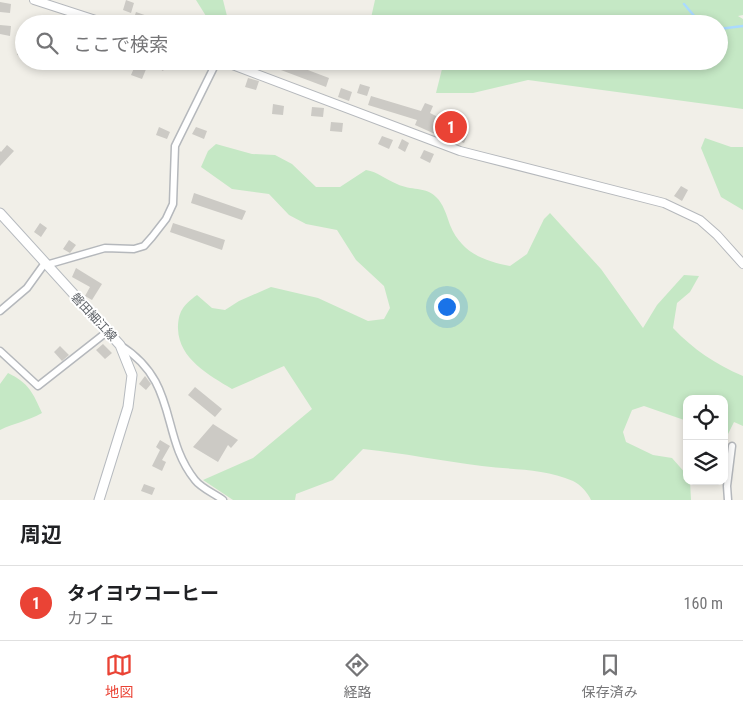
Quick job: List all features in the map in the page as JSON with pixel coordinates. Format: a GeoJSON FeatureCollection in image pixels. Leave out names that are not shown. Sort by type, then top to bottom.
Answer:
{"type":"FeatureCollection","features":[{"type":"Feature","properties":{"kind":"main road","name":"磐田細江線"},"geometry":{"type":"LineString","coordinates":[[0,213],[120,345],[132,375],[128,407],[99,500]]}},
{"type":"Feature","properties":{"kind":"street"},"geometry":{"type":"LineString","coordinates":[[34,0],[80,15]]}},
{"type":"Feature","properties":{"kind":"street"},"geometry":{"type":"LineString","coordinates":[[0,311],[27,288],[45,264],[105,248],[134,249],[144,246],[152,237],[166,219],[173,204],[175,146],[213,70]]}},
{"type":"Feature","properties":{"kind":"street"},"geometry":{"type":"LineString","coordinates":[[246,70],[460,151],[664,203],[700,220],[717,235],[743,264]]}},
{"type":"Feature","properties":{"kind":"street"},"geometry":{"type":"LineString","coordinates":[[0,351],[38,386],[108,331]]}},
{"type":"Feature","properties":{"kind":"street"},"geometry":{"type":"LineString","coordinates":[[120,345],[136,355],[157,384],[166,404],[178,448],[196,482],[223,500]]}},
{"type":"Feature","properties":{"kind":"street"},"geometry":{"type":"LineString","coordinates":[[728,500],[728,474],[732,446]]}},
{"type":"Feature","properties":{"kind":"green space"},"geometry":{"type":"Polygon","coordinates":[[[196,0],[223,0],[227,15],[205,15],[196,0]]]}},
{"type":"Feature","properties":{"kind":"green space"},"geometry":{"type":"Polygon","coordinates":[[[375,0],[743,0],[743,15],[738,16],[743,19],[743,109],[528,80],[473,93],[436,93],[442,70],[728,70],[728,15],[372,15],[375,0]]]}},
{"type":"Feature","properties":{"kind":"green space"},"geometry":{"type":"Polygon","coordinates":[[[705,138],[731,147],[743,147],[743,210],[721,197],[701,148],[705,138]]]}},
{"type":"Feature","properties":{"kind":"green space"},"geometry":{"type":"Polygon","coordinates":[[[216,144],[252,154],[275,155],[292,164],[316,187],[340,187],[366,170],[402,186],[427,191],[441,203],[455,234],[467,249],[482,258],[510,266],[527,254],[544,219],[550,213],[601,269],[643,328],[657,305],[684,275],[699,276],[690,292],[677,303],[673,328],[705,356],[743,376],[743,426],[734,422],[728,434],[728,395],[683,395],[683,420],[644,406],[632,410],[623,432],[626,442],[653,455],[672,458],[683,470],[683,485],[690,485],[691,500],[591,500],[584,489],[576,482],[551,474],[363,449],[333,480],[296,494],[295,500],[233,500],[203,480],[253,458],[312,409],[284,366],[232,389],[205,372],[189,357],[180,340],[178,329],[180,313],[188,302],[197,295],[212,308],[225,310],[239,301],[271,287],[318,298],[368,321],[384,319],[390,308],[384,286],[356,260],[337,230],[306,224],[289,215],[269,194],[232,189],[201,167],[208,151],[216,144]]]}},
{"type":"Feature","properties":{"kind":"green space"},"geometry":{"type":"Polygon","coordinates":[[[8,373],[26,385],[42,413],[0,430],[0,384],[8,373]]]}},
{"type":"Feature","properties":{"kind":"building"},"geometry":{"type":"Polygon","coordinates":[[[126,0],[134,3],[131,13],[123,10],[126,0]]]}},
{"type":"Feature","properties":{"kind":"building"},"geometry":{"type":"Polygon","coordinates":[[[0,2],[11,4],[10,13],[0,12],[0,2]]]}},
{"type":"Feature","properties":{"kind":"building"},"geometry":{"type":"Polygon","coordinates":[[[0,25],[11,26],[10,36],[0,34],[0,25]]]}},
{"type":"Feature","properties":{"kind":"building"},"geometry":{"type":"Polygon","coordinates":[[[133,70],[146,70],[142,79],[131,75],[133,70]]]}},
{"type":"Feature","properties":{"kind":"building"},"geometry":{"type":"Polygon","coordinates":[[[281,70],[308,70],[329,78],[326,87],[281,70]]]}},
{"type":"Feature","properties":{"kind":"building"},"geometry":{"type":"Polygon","coordinates":[[[248,78],[259,81],[256,90],[245,87],[248,78]]]}},
{"type":"Feature","properties":{"kind":"building"},"geometry":{"type":"Polygon","coordinates":[[[360,84],[370,87],[367,96],[357,93],[360,84]]]}},
{"type":"Feature","properties":{"kind":"building"},"geometry":{"type":"Polygon","coordinates":[[[341,88],[352,92],[349,101],[338,97],[341,88]]]}},
{"type":"Feature","properties":{"kind":"building"},"geometry":{"type":"Polygon","coordinates":[[[371,96],[421,111],[425,103],[433,106],[430,113],[442,119],[435,134],[415,125],[417,120],[368,105],[371,96]]]}},
{"type":"Feature","properties":{"kind":"building"},"geometry":{"type":"Polygon","coordinates":[[[273,104],[284,106],[283,115],[272,114],[273,104]]]}},
{"type":"Feature","properties":{"kind":"building"},"geometry":{"type":"Polygon","coordinates":[[[312,107],[324,108],[323,117],[311,116],[312,107]]]}},
{"type":"Feature","properties":{"kind":"building"},"geometry":{"type":"Polygon","coordinates":[[[451,113],[459,117],[453,128],[445,124],[451,113]]]}},
{"type":"Feature","properties":{"kind":"building"},"geometry":{"type":"Polygon","coordinates":[[[331,122],[343,123],[342,132],[330,131],[331,122]]]}},
{"type":"Feature","properties":{"kind":"building"},"geometry":{"type":"Polygon","coordinates":[[[460,125],[466,128],[464,132],[468,134],[464,143],[454,139],[460,125]]]}},
{"type":"Feature","properties":{"kind":"building"},"geometry":{"type":"Polygon","coordinates":[[[159,127],[170,132],[167,139],[156,135],[159,127]]]}},
{"type":"Feature","properties":{"kind":"building"},"geometry":{"type":"Polygon","coordinates":[[[196,127],[207,131],[204,139],[192,134],[196,127]]]}},
{"type":"Feature","properties":{"kind":"building"},"geometry":{"type":"Polygon","coordinates":[[[382,136],[393,140],[389,149],[378,144],[382,136]]]}},
{"type":"Feature","properties":{"kind":"building"},"geometry":{"type":"Polygon","coordinates":[[[402,139],[409,143],[405,152],[398,148],[402,139]]]}},
{"type":"Feature","properties":{"kind":"building"},"geometry":{"type":"Polygon","coordinates":[[[7,145],[14,151],[0,166],[0,151],[7,145]]]}},
{"type":"Feature","properties":{"kind":"building"},"geometry":{"type":"Polygon","coordinates":[[[424,150],[434,154],[430,163],[420,158],[424,150]]]}},
{"type":"Feature","properties":{"kind":"building"},"geometry":{"type":"Polygon","coordinates":[[[681,186],[688,190],[682,201],[674,196],[681,186]]]}},
{"type":"Feature","properties":{"kind":"building"},"geometry":{"type":"Polygon","coordinates":[[[194,193],[246,211],[242,220],[191,203],[194,193]]]}},
{"type":"Feature","properties":{"kind":"building"},"geometry":{"type":"Polygon","coordinates":[[[40,223],[47,228],[41,237],[34,232],[40,223]]]}},
{"type":"Feature","properties":{"kind":"building"},"geometry":{"type":"Polygon","coordinates":[[[173,223],[225,240],[222,250],[170,232],[173,223]]]}},
{"type":"Feature","properties":{"kind":"building"},"geometry":{"type":"Polygon","coordinates":[[[69,240],[76,245],[70,253],[63,249],[69,240]]]}},
{"type":"Feature","properties":{"kind":"building"},"geometry":{"type":"Polygon","coordinates":[[[76,268],[102,284],[92,300],[85,296],[90,287],[72,277],[76,268]]]}},
{"type":"Feature","properties":{"kind":"building"},"geometry":{"type":"Polygon","coordinates":[[[103,344],[112,353],[105,359],[96,350],[103,344]]]}},
{"type":"Feature","properties":{"kind":"building"},"geometry":{"type":"Polygon","coordinates":[[[60,346],[69,355],[62,361],[54,352],[60,346]]]}},
{"type":"Feature","properties":{"kind":"building"},"geometry":{"type":"Polygon","coordinates":[[[145,376],[151,384],[146,390],[139,384],[145,376]]]}},
{"type":"Feature","properties":{"kind":"building"},"geometry":{"type":"Polygon","coordinates":[[[195,387],[222,409],[215,417],[188,395],[195,387]]]}},
{"type":"Feature","properties":{"kind":"building"},"geometry":{"type":"Polygon","coordinates":[[[213,424],[238,440],[231,448],[228,445],[218,462],[193,447],[213,424]]]}},
{"type":"Feature","properties":{"kind":"building"},"geometry":{"type":"Polygon","coordinates":[[[160,440],[170,446],[162,460],[166,462],[162,471],[152,466],[160,450],[156,447],[160,440]]]}},
{"type":"Feature","properties":{"kind":"building"},"geometry":{"type":"Polygon","coordinates":[[[144,484],[155,488],[152,495],[141,491],[144,484]]]}},
{"type":"Feature","properties":{"kind":"waterway"},"geometry":{"type":"LineString","coordinates":[[684,4],[693,15]]}},
{"type":"Feature","properties":{"kind":"waterway"},"geometry":{"type":"LineString","coordinates":[[728,28],[743,26]]}},
{"type":"Feature","properties":{"kind":"place","name":"タイヨウコーヒー"},"geometry":{"type":"Point","coordinates":[451,127]}}]}
